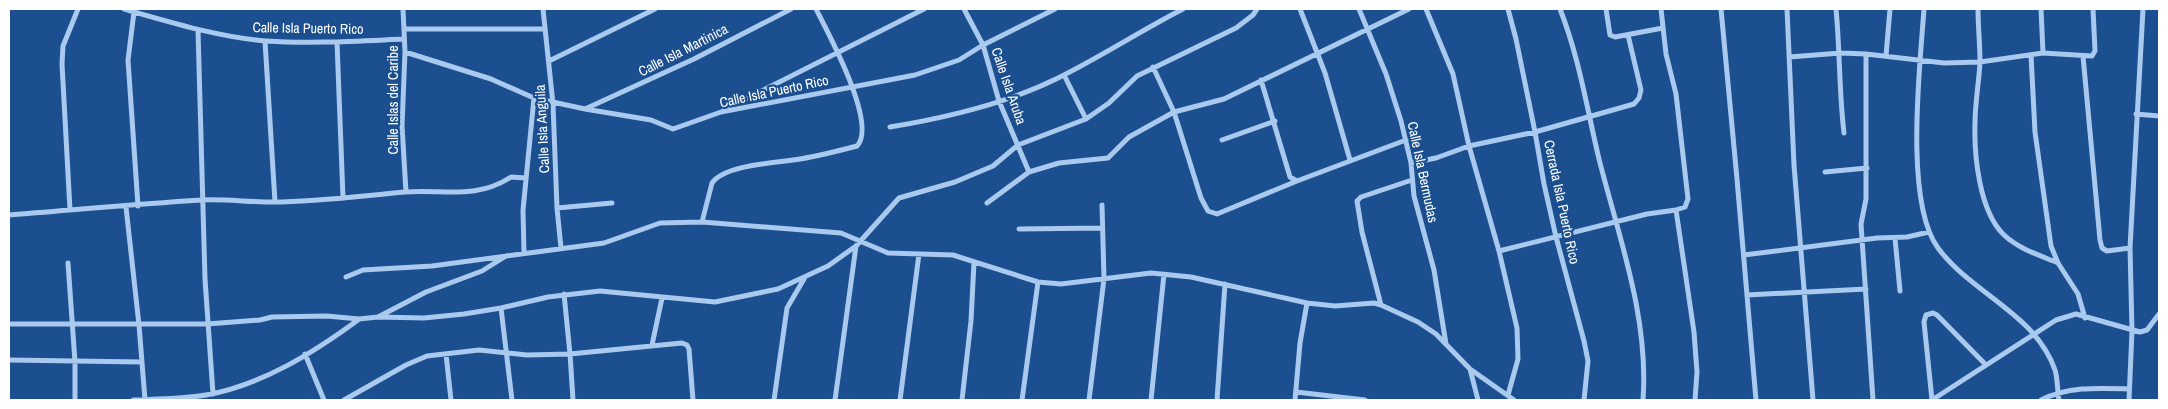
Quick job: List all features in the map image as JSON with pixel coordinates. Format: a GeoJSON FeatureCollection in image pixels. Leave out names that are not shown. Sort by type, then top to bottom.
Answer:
{"type":"FeatureCollection","features":[{"type":"Feature","properties":{"kind":"street"},"geometry":{"type":"LineString","coordinates":[[70,210],[62,64],[63,46],[78,9]]}},
{"type":"Feature","properties":{"kind":"street","name":"Calle Isla Puerto Rico"},"geometry":{"type":"LineString","coordinates":[[124,9],[198,30],[265,41],[337,42],[404,39]]}},
{"type":"Feature","properties":{"kind":"street","name":"Calle Islas del Caribe"},"geometry":{"type":"LineString","coordinates":[[403,9],[405,52],[402,126],[406,192]]}},
{"type":"Feature","properties":{"kind":"street","name":"Calle Isla Anguila"},"geometry":{"type":"LineString","coordinates":[[543,9],[554,104],[560,248]]}},
{"type":"Feature","properties":{"kind":"street"},"geometry":{"type":"LineString","coordinates":[[549,61],[655,9]]}},
{"type":"Feature","properties":{"kind":"street","name":"Calle Isla Martinica"},"geometry":{"type":"LineString","coordinates":[[585,110],[694,59],[791,9]]}},
{"type":"Feature","properties":{"kind":"street"},"geometry":{"type":"LineString","coordinates":[[702,222],[715,178],[743,167],[825,154],[857,146],[861,142],[861,117],[853,87],[816,9]]}},
{"type":"Feature","properties":{"kind":"street"},"geometry":{"type":"LineString","coordinates":[[721,112],[924,9]]}},
{"type":"Feature","properties":{"kind":"street","name":"Calle Isla Aruba"},"geometry":{"type":"LineString","coordinates":[[964,9],[983,45],[999,101],[1029,172]]}},
{"type":"Feature","properties":{"kind":"street","name":"Calle Isla Puerto Rico"},"geometry":{"type":"LineString","coordinates":[[405,52],[491,79],[534,98],[554,104],[651,120],[673,129],[721,112],[915,75],[959,60],[983,45],[1055,9]]}},
{"type":"Feature","properties":{"kind":"street"},"geometry":{"type":"LineString","coordinates":[[890,126],[931,120],[999,101],[1064,74],[1183,9]]}},
{"type":"Feature","properties":{"kind":"street"},"geometry":{"type":"LineString","coordinates":[[9,324],[207,324],[281,317],[327,316],[359,319],[378,317],[424,318],[502,308],[564,294],[600,291],[715,302],[778,289],[828,266],[857,244],[899,198],[955,182],[993,166],[1018,145],[1086,119],[1109,103],[1137,76],[1236,28],[1253,16],[1257,9]]}},
{"type":"Feature","properties":{"kind":"street"},"geometry":{"type":"LineString","coordinates":[[1300,9],[1318,52],[1350,160]]}},
{"type":"Feature","properties":{"kind":"street","name":"Calle Isla Bermudas"},"geometry":{"type":"LineString","coordinates":[[1359,9],[1386,74],[1406,140],[1412,180],[1434,270],[1446,344]]}},
{"type":"Feature","properties":{"kind":"street"},"geometry":{"type":"LineString","coordinates":[[986,203],[1029,172],[1059,164],[1108,158],[1129,137],[1174,112],[1224,98],[1409,9]]}},
{"type":"Feature","properties":{"kind":"street"},"geometry":{"type":"LineString","coordinates":[[1426,9],[1453,74],[1469,146],[1499,251],[1517,328],[1516,371],[1508,395]]}},
{"type":"Feature","properties":{"kind":"street","name":"Cerrada Isla Puerto Rico"},"geometry":{"type":"LineString","coordinates":[[1508,9],[1556,237],[1586,351],[1587,378],[1584,400]]}},
{"type":"Feature","properties":{"kind":"street"},"geometry":{"type":"LineString","coordinates":[[1560,9],[1571,37],[1615,222],[1634,288],[1640,320],[1644,365],[1643,400]]}},
{"type":"Feature","properties":{"kind":"street"},"geometry":{"type":"LineString","coordinates":[[1606,9],[1610,34],[1615,37],[1663,28]]}},
{"type":"Feature","properties":{"kind":"street"},"geometry":{"type":"LineString","coordinates":[[1499,251],[1647,214],[1685,207],[1688,199],[1676,94],[1666,54],[1661,9]]}},
{"type":"Feature","properties":{"kind":"street"},"geometry":{"type":"LineString","coordinates":[[1721,9],[1756,400]]}},
{"type":"Feature","properties":{"kind":"street"},"geometry":{"type":"LineString","coordinates":[[1787,9],[1794,165],[1813,400]]}},
{"type":"Feature","properties":{"kind":"street"},"geometry":{"type":"LineString","coordinates":[[1836,9],[1841,53],[1841,107],[1844,133]]}},
{"type":"Feature","properties":{"kind":"street"},"geometry":{"type":"LineString","coordinates":[[1886,56],[1890,9]]}},
{"type":"Feature","properties":{"kind":"street"},"geometry":{"type":"LineString","coordinates":[[1924,9],[1919,59],[1917,154],[1920,188],[1929,232],[1938,248],[1964,275],[2034,334],[2054,369],[2059,400]]}},
{"type":"Feature","properties":{"kind":"street"},"geometry":{"type":"LineString","coordinates":[[1978,9],[1980,62],[1975,123],[1980,185],[1989,212],[2002,233],[2019,246],[2058,263]]}},
{"type":"Feature","properties":{"kind":"street"},"geometry":{"type":"LineString","coordinates":[[2040,9],[2043,53]]}},
{"type":"Feature","properties":{"kind":"street"},"geometry":{"type":"LineString","coordinates":[[1789,57],[1841,53],[1919,59],[1944,63],[1980,62],[2043,53],[2092,56],[2096,52],[2094,9]]}},
{"type":"Feature","properties":{"kind":"street"},"geometry":{"type":"LineString","coordinates":[[2129,400],[2132,331],[2130,248],[2143,9]]}},
{"type":"Feature","properties":{"kind":"street"},"geometry":{"type":"LineString","coordinates":[[134,12],[128,60],[138,206]]}},
{"type":"Feature","properties":{"kind":"street"},"geometry":{"type":"LineString","coordinates":[[404,29],[545,29]]}},
{"type":"Feature","properties":{"kind":"street"},"geometry":{"type":"LineString","coordinates":[[198,30],[207,324],[213,394]]}},
{"type":"Feature","properties":{"kind":"street"},"geometry":{"type":"LineString","coordinates":[[1410,163],[1436,158],[1469,146],[1589,118],[1634,104],[1639,98],[1641,90],[1628,35]]}},
{"type":"Feature","properties":{"kind":"street"},"geometry":{"type":"LineString","coordinates":[[265,41],[275,202]]}},
{"type":"Feature","properties":{"kind":"street"},"geometry":{"type":"LineString","coordinates":[[337,42],[343,198]]}},
{"type":"Feature","properties":{"kind":"street"},"geometry":{"type":"LineString","coordinates":[[1866,54],[1867,168],[1866,199],[1861,224],[1869,362],[1874,400]]}},
{"type":"Feature","properties":{"kind":"street"},"geometry":{"type":"LineString","coordinates":[[2031,55],[2038,152],[2051,246],[2058,263],[2078,294],[2086,318]]}},
{"type":"Feature","properties":{"kind":"street"},"geometry":{"type":"LineString","coordinates":[[2083,56],[2100,240],[2102,248],[2108,251],[2130,248]]}},
{"type":"Feature","properties":{"kind":"street"},"geometry":{"type":"LineString","coordinates":[[1153,67],[1174,112],[1201,198],[1208,211],[1217,214],[1350,160],[1406,140]]}},
{"type":"Feature","properties":{"kind":"street"},"geometry":{"type":"LineString","coordinates":[[1064,74],[1086,119]]}},
{"type":"Feature","properties":{"kind":"street"},"geometry":{"type":"LineString","coordinates":[[1261,80],[1290,177],[1297,181]]}},
{"type":"Feature","properties":{"kind":"street"},"geometry":{"type":"LineString","coordinates":[[524,253],[523,210],[534,98]]}},
{"type":"Feature","properties":{"kind":"street"},"geometry":{"type":"LineString","coordinates":[[2136,114],[2159,116]]}},
{"type":"Feature","properties":{"kind":"street"},"geometry":{"type":"LineString","coordinates":[[1222,140],[1274,122]]}},
{"type":"Feature","properties":{"kind":"street"},"geometry":{"type":"LineString","coordinates":[[1825,172],[1867,168]]}},
{"type":"Feature","properties":{"kind":"street"},"geometry":{"type":"LineString","coordinates":[[9,215],[203,200],[275,202],[406,192],[460,193],[480,191],[501,183],[511,176],[526,178]]}},
{"type":"Feature","properties":{"kind":"street"},"geometry":{"type":"LineString","coordinates":[[1381,305],[1362,232],[1357,201],[1361,197],[1412,180]]}},
{"type":"Feature","properties":{"kind":"street"},"geometry":{"type":"LineString","coordinates":[[557,208],[612,203]]}},
{"type":"Feature","properties":{"kind":"street"},"geometry":{"type":"LineString","coordinates":[[1088,400],[1104,279],[1102,205]]}},
{"type":"Feature","properties":{"kind":"street"},"geometry":{"type":"LineString","coordinates":[[126,207],[140,324],[145,400]]}},
{"type":"Feature","properties":{"kind":"street"},"geometry":{"type":"LineString","coordinates":[[1676,210],[1694,332],[1697,372],[1694,400]]}},
{"type":"Feature","properties":{"kind":"street"},"geometry":{"type":"LineString","coordinates":[[346,277],[363,270],[432,266],[604,243],[660,222],[702,222],[834,232],[841,233],[857,244],[888,253],[948,254],[1038,282],[1061,284],[1151,273],[1191,277],[1307,303],[1335,306],[1381,305],[1418,322],[1436,334],[1470,369],[1514,400]]}},
{"type":"Feature","properties":{"kind":"street"},"geometry":{"type":"LineString","coordinates":[[1019,229],[1102,228]]}},
{"type":"Feature","properties":{"kind":"street"},"geometry":{"type":"LineString","coordinates":[[1744,255],[1862,240],[1895,238],[1929,232]]}},
{"type":"Feature","properties":{"kind":"street"},"geometry":{"type":"LineString","coordinates":[[1895,238],[1900,290]]}},
{"type":"Feature","properties":{"kind":"street"},"geometry":{"type":"LineString","coordinates":[[835,400],[857,244]]}},
{"type":"Feature","properties":{"kind":"street"},"geometry":{"type":"LineString","coordinates":[[900,400],[919,254]]}},
{"type":"Feature","properties":{"kind":"street"},"geometry":{"type":"LineString","coordinates":[[378,317],[426,292],[482,271],[506,256]]}},
{"type":"Feature","properties":{"kind":"street"},"geometry":{"type":"LineString","coordinates":[[962,400],[972,321],[974,262]]}},
{"type":"Feature","properties":{"kind":"street"},"geometry":{"type":"LineString","coordinates":[[68,263],[75,362],[75,400]]}},
{"type":"Feature","properties":{"kind":"street"},"geometry":{"type":"LineString","coordinates":[[1151,400],[1164,274]]}},
{"type":"Feature","properties":{"kind":"street"},"geometry":{"type":"LineString","coordinates":[[774,400],[787,308],[804,278]]}},
{"type":"Feature","properties":{"kind":"street"},"geometry":{"type":"LineString","coordinates":[[1022,400],[1038,282]]}},
{"type":"Feature","properties":{"kind":"street"},"geometry":{"type":"LineString","coordinates":[[1217,400],[1225,284]]}},
{"type":"Feature","properties":{"kind":"street"},"geometry":{"type":"LineString","coordinates":[[1747,296],[1866,289]]}},
{"type":"Feature","properties":{"kind":"street"},"geometry":{"type":"LineString","coordinates":[[564,294],[572,400]]}},
{"type":"Feature","properties":{"kind":"street"},"geometry":{"type":"LineString","coordinates":[[652,345],[662,298]]}},
{"type":"Feature","properties":{"kind":"street"},"geometry":{"type":"LineString","coordinates":[[1295,400],[1300,343],[1307,303]]}},
{"type":"Feature","properties":{"kind":"street"},"geometry":{"type":"LineString","coordinates":[[502,308],[512,400]]}},
{"type":"Feature","properties":{"kind":"street"},"geometry":{"type":"LineString","coordinates":[[1986,365],[1937,315],[1933,313],[1926,314],[1924,322],[1932,400],[2034,334],[2067,315],[2076,314],[2140,332],[2147,330],[2159,314]]}},
{"type":"Feature","properties":{"kind":"street"},"geometry":{"type":"LineString","coordinates":[[133,400],[213,394],[273,374],[359,319]]}},
{"type":"Feature","properties":{"kind":"street"},"geometry":{"type":"LineString","coordinates":[[344,400],[406,365],[427,356],[479,350],[527,355],[570,354],[682,343],[688,345],[693,400]]}},
{"type":"Feature","properties":{"kind":"street"},"geometry":{"type":"LineString","coordinates":[[305,354],[324,400]]}},
{"type":"Feature","properties":{"kind":"street"},"geometry":{"type":"LineString","coordinates":[[446,354],[451,400]]}},
{"type":"Feature","properties":{"kind":"street"},"geometry":{"type":"LineString","coordinates":[[9,360],[141,362]]}},
{"type":"Feature","properties":{"kind":"street"},"geometry":{"type":"LineString","coordinates":[[1470,369],[1478,400]]}},
{"type":"Feature","properties":{"kind":"street"},"geometry":{"type":"LineString","coordinates":[[2042,400],[2057,392],[2095,388],[2129,389]]}},
{"type":"Feature","properties":{"kind":"street"},"geometry":{"type":"LineString","coordinates":[[1296,392],[1363,400]]}}]}
